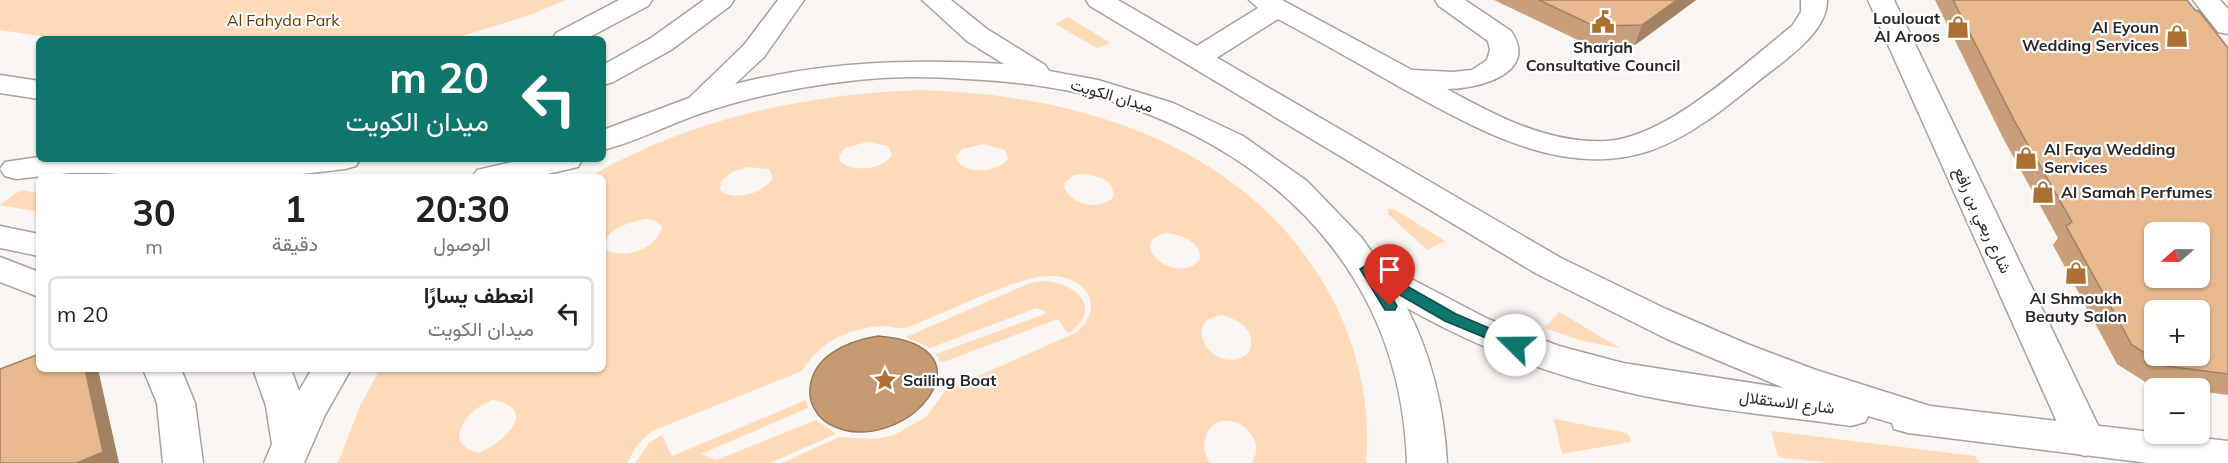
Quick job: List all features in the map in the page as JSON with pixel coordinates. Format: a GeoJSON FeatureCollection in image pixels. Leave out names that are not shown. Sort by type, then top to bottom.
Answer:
{"type":"FeatureCollection","features":[{"type":"Feature","properties":{"kind":"main road"},"geometry":{"type":"LineString","coordinates":[[572,36],[639,0]]}},
{"type":"Feature","properties":{"kind":"main road"},"geometry":{"type":"LineString","coordinates":[[606,74],[661,44],[721,0]]}},
{"type":"Feature","properties":{"kind":"main road"},"geometry":{"type":"LineString","coordinates":[[697,104],[754,51],[791,0]]}},
{"type":"Feature","properties":{"kind":"main road"},"geometry":{"type":"LineString","coordinates":[[935,0],[977,35],[1044,77]]}},
{"type":"Feature","properties":{"kind":"main road"},"geometry":{"type":"LineString","coordinates":[[976,0],[977,35]]}},
{"type":"Feature","properties":{"kind":"main road"},"geometry":{"type":"LineString","coordinates":[[1099,0],[1549,266],[1613,300],[1762,365],[1931,421]]}},
{"type":"Feature","properties":{"kind":"main road"},"geometry":{"type":"LineString","coordinates":[[1402,76],[1432,81],[1460,81],[1483,76],[1498,65],[1504,52],[1501,38],[1448,0]]}},
{"type":"Feature","properties":{"kind":"main road"},"geometry":{"type":"LineString","coordinates":[[1197,58],[1270,4],[1480,118],[1507,138],[1548,160],[1572,168],[1598,171],[1622,170],[1642,164],[1679,140],[1689,130],[1690,118],[1802,31],[1814,12],[1814,0]]}},
{"type":"Feature","properties":{"kind":"main road","name":"شارع ربعي بن رافع"},"geometry":{"type":"LineString","coordinates":[[1881,0],[2085,440]]}},
{"type":"Feature","properties":{"kind":"main road"},"geometry":{"type":"LineString","coordinates":[[2206,0],[2228,26]]}},
{"type":"Feature","properties":{"kind":"main road","name":"ميدان الكويت"},"geometry":{"type":"LineString","coordinates":[[606,140],[697,104],[776,84],[874,70],[969,68],[1044,77],[1093,87],[1139,101],[1227,140],[1267,166],[1304,196],[1338,230],[1368,269],[1390,306],[1408,347],[1420,391],[1427,439],[1427,463]]}},
{"type":"Feature","properties":{"kind":"main road"},"geometry":{"type":"LineString","coordinates":[[0,84],[36,90]]}},
{"type":"Feature","properties":{"kind":"main road"},"geometry":{"type":"LineString","coordinates":[[8,168],[104,163],[192,170],[253,170],[320,162]]}},
{"type":"Feature","properties":{"kind":"main road"},"geometry":{"type":"LineString","coordinates":[[501,174],[555,162]]}},
{"type":"Feature","properties":{"kind":"main road"},"geometry":{"type":"LineString","coordinates":[[542,174],[563,162]]}},
{"type":"Feature","properties":{"kind":"main road"},"geometry":{"type":"LineString","coordinates":[[8,168],[42,174]]}},
{"type":"Feature","properties":{"kind":"main road"},"geometry":{"type":"LineString","coordinates":[[0,237],[36,244]]}},
{"type":"Feature","properties":{"kind":"main road"},"geometry":{"type":"LineString","coordinates":[[0,269],[36,284]]}},
{"type":"Feature","properties":{"kind":"main road","name":"شارع الاستقلال"},"geometry":{"type":"LineString","coordinates":[[1368,269],[1407,294],[1460,321],[1549,357],[1603,373],[1670,387],[2228,457]]}},
{"type":"Feature","properties":{"kind":"main road"},"geometry":{"type":"LineString","coordinates":[[164,372],[171,384],[181,420],[183,463]]}},
{"type":"Feature","properties":{"kind":"main road"},"geometry":{"type":"LineString","coordinates":[[273,372],[285,406],[287,453]]}},
{"type":"Feature","properties":{"kind":"main road"},"geometry":{"type":"LineString","coordinates":[[287,453],[318,390],[330,372]]}},
{"type":"Feature","properties":{"kind":"green space","name":"Al Fahyda Park"},"geometry":{"type":"Polygon","coordinates":[[[0,0],[566,0],[530,15],[462,36],[39,36],[0,30],[0,0]]]}},
{"type":"Feature","properties":{"kind":"green space"},"geometry":{"type":"Polygon","coordinates":[[[1068,17],[1109,42],[1108,44],[1097,48],[1055,24],[1068,17]]]}},
{"type":"Feature","properties":{"kind":"green space"},"geometry":{"type":"Polygon","coordinates":[[[919,90],[980,94],[1040,103],[1099,117],[1155,138],[1207,166],[1255,201],[1296,244],[1331,296],[1349,335],[1361,377],[1366,420],[1366,463],[1252,463],[1256,450],[1254,439],[1248,430],[1228,421],[1218,422],[1210,428],[1204,446],[1210,463],[782,463],[839,437],[876,439],[894,435],[926,417],[945,391],[1077,332],[1086,321],[1090,311],[1091,301],[1087,293],[1071,280],[1047,276],[1005,287],[908,327],[874,327],[856,330],[838,337],[817,352],[802,371],[652,431],[637,445],[627,463],[338,463],[360,406],[378,372],[606,372],[606,249],[622,254],[639,250],[654,241],[662,226],[654,220],[633,222],[618,228],[608,236],[606,242],[606,174],[595,174],[627,157],[707,125],[749,113],[833,97],[919,90]],[[867,142],[845,148],[839,156],[840,161],[853,167],[875,167],[892,155],[888,146],[867,142]],[[984,144],[962,149],[956,157],[959,163],[972,170],[988,170],[1003,164],[1008,159],[1005,150],[984,144]],[[748,167],[732,172],[721,181],[720,190],[726,194],[741,195],[756,192],[773,178],[769,169],[748,167]],[[1081,174],[1074,175],[1065,182],[1064,188],[1074,199],[1093,205],[1113,198],[1111,186],[1103,179],[1081,174]],[[1167,233],[1155,237],[1150,244],[1152,252],[1166,265],[1177,268],[1188,267],[1199,261],[1198,249],[1190,241],[1167,233]],[[1222,315],[1210,319],[1203,326],[1202,334],[1204,343],[1210,351],[1229,360],[1245,356],[1249,352],[1251,339],[1243,325],[1222,315]],[[492,400],[469,415],[460,432],[459,440],[466,448],[478,453],[507,434],[516,418],[514,410],[507,404],[492,400]]]}},
{"type":"Feature","properties":{"kind":"green space"},"geometry":{"type":"Polygon","coordinates":[[[21,190],[36,192],[36,211],[0,205],[21,190]]]}},
{"type":"Feature","properties":{"kind":"green space"},"geometry":{"type":"Polygon","coordinates":[[[1388,209],[1394,209],[1445,241],[1427,250],[1388,214],[1388,209]]]}},
{"type":"Feature","properties":{"kind":"green space"},"geometry":{"type":"Polygon","coordinates":[[[1043,281],[1066,286],[1082,299],[1085,306],[1084,315],[1079,324],[1068,334],[1058,319],[941,363],[936,354],[1047,313],[1037,308],[930,348],[906,337],[1030,283],[1043,281]]]}},
{"type":"Feature","properties":{"kind":"green space"},"geometry":{"type":"Polygon","coordinates":[[[1559,312],[1620,348],[1582,341],[1545,328],[1559,312]]]}},
{"type":"Feature","properties":{"kind":"green space"},"geometry":{"type":"Polygon","coordinates":[[[806,400],[808,408],[701,454],[717,460],[816,420],[836,434],[770,463],[635,463],[649,443],[662,435],[672,456],[806,400]]]}},
{"type":"Feature","properties":{"kind":"green space"},"geometry":{"type":"Polygon","coordinates":[[[1554,419],[1627,433],[1631,439],[1630,442],[1562,454],[1554,419]]]}},
{"type":"Feature","properties":{"kind":"green space"},"geometry":{"type":"Polygon","coordinates":[[[1771,431],[1975,456],[1979,463],[1830,463],[1778,457],[1771,431]]]}},
{"type":"Feature","properties":{"kind":"shaded area"},"geometry":{"type":"Polygon","coordinates":[[[878,336],[915,344],[934,359],[937,379],[928,398],[909,416],[885,428],[857,432],[829,424],[816,412],[812,404],[811,382],[815,370],[822,361],[842,347],[878,336]]]}},
{"type":"Feature","properties":{"kind":"building"},"geometry":{"type":"Polygon","coordinates":[[[1539,0],[1677,0],[1642,25],[1594,26],[1539,0]]]}},
{"type":"Feature","properties":{"kind":"building"},"geometry":{"type":"Polygon","coordinates":[[[1953,0],[2187,0],[2195,10],[2199,11],[2228,48],[2228,374],[2166,366],[2210,366],[2210,300],[2144,300],[2144,352],[2132,345],[2066,226],[2072,222],[2014,120],[1953,0]]]}},
{"type":"Feature","properties":{"kind":"building"},"geometry":{"type":"Polygon","coordinates":[[[36,355],[36,372],[86,372],[103,452],[77,463],[0,463],[0,369],[36,355]]]}},
{"type":"Feature","properties":{"kind":"place","name":"Sharjah Consultative Council"},"geometry":{"type":"Point","coordinates":[1603,22]}},
{"type":"Feature","properties":{"kind":"place","name":"Loulouat Al Aroos"},"geometry":{"type":"Point","coordinates":[1958,27]}},
{"type":"Feature","properties":{"kind":"place","name":"Al Eyoun Wedding Services"},"geometry":{"type":"Point","coordinates":[2177,36]}},
{"type":"Feature","properties":{"kind":"place","name":"Al Faya Wedding Services"},"geometry":{"type":"Point","coordinates":[2026,158]}},
{"type":"Feature","properties":{"kind":"place","name":"Al Samah Perfumes"},"geometry":{"type":"Point","coordinates":[2043,192]}},
{"type":"Feature","properties":{"kind":"place","name":"Al Shmoukh Beauty Salon"},"geometry":{"type":"Point","coordinates":[2076,273]}},
{"type":"Feature","properties":{"kind":"place","name":"Sailing Boat"},"geometry":{"type":"Point","coordinates":[885,380]}},
{"type":"Feature","properties":{"kind":"route"},"geometry":{"type":"LineString","coordinates":[[1390,306],[1368,269],[1407,294],[1450,317],[1515,345]]}}]}
